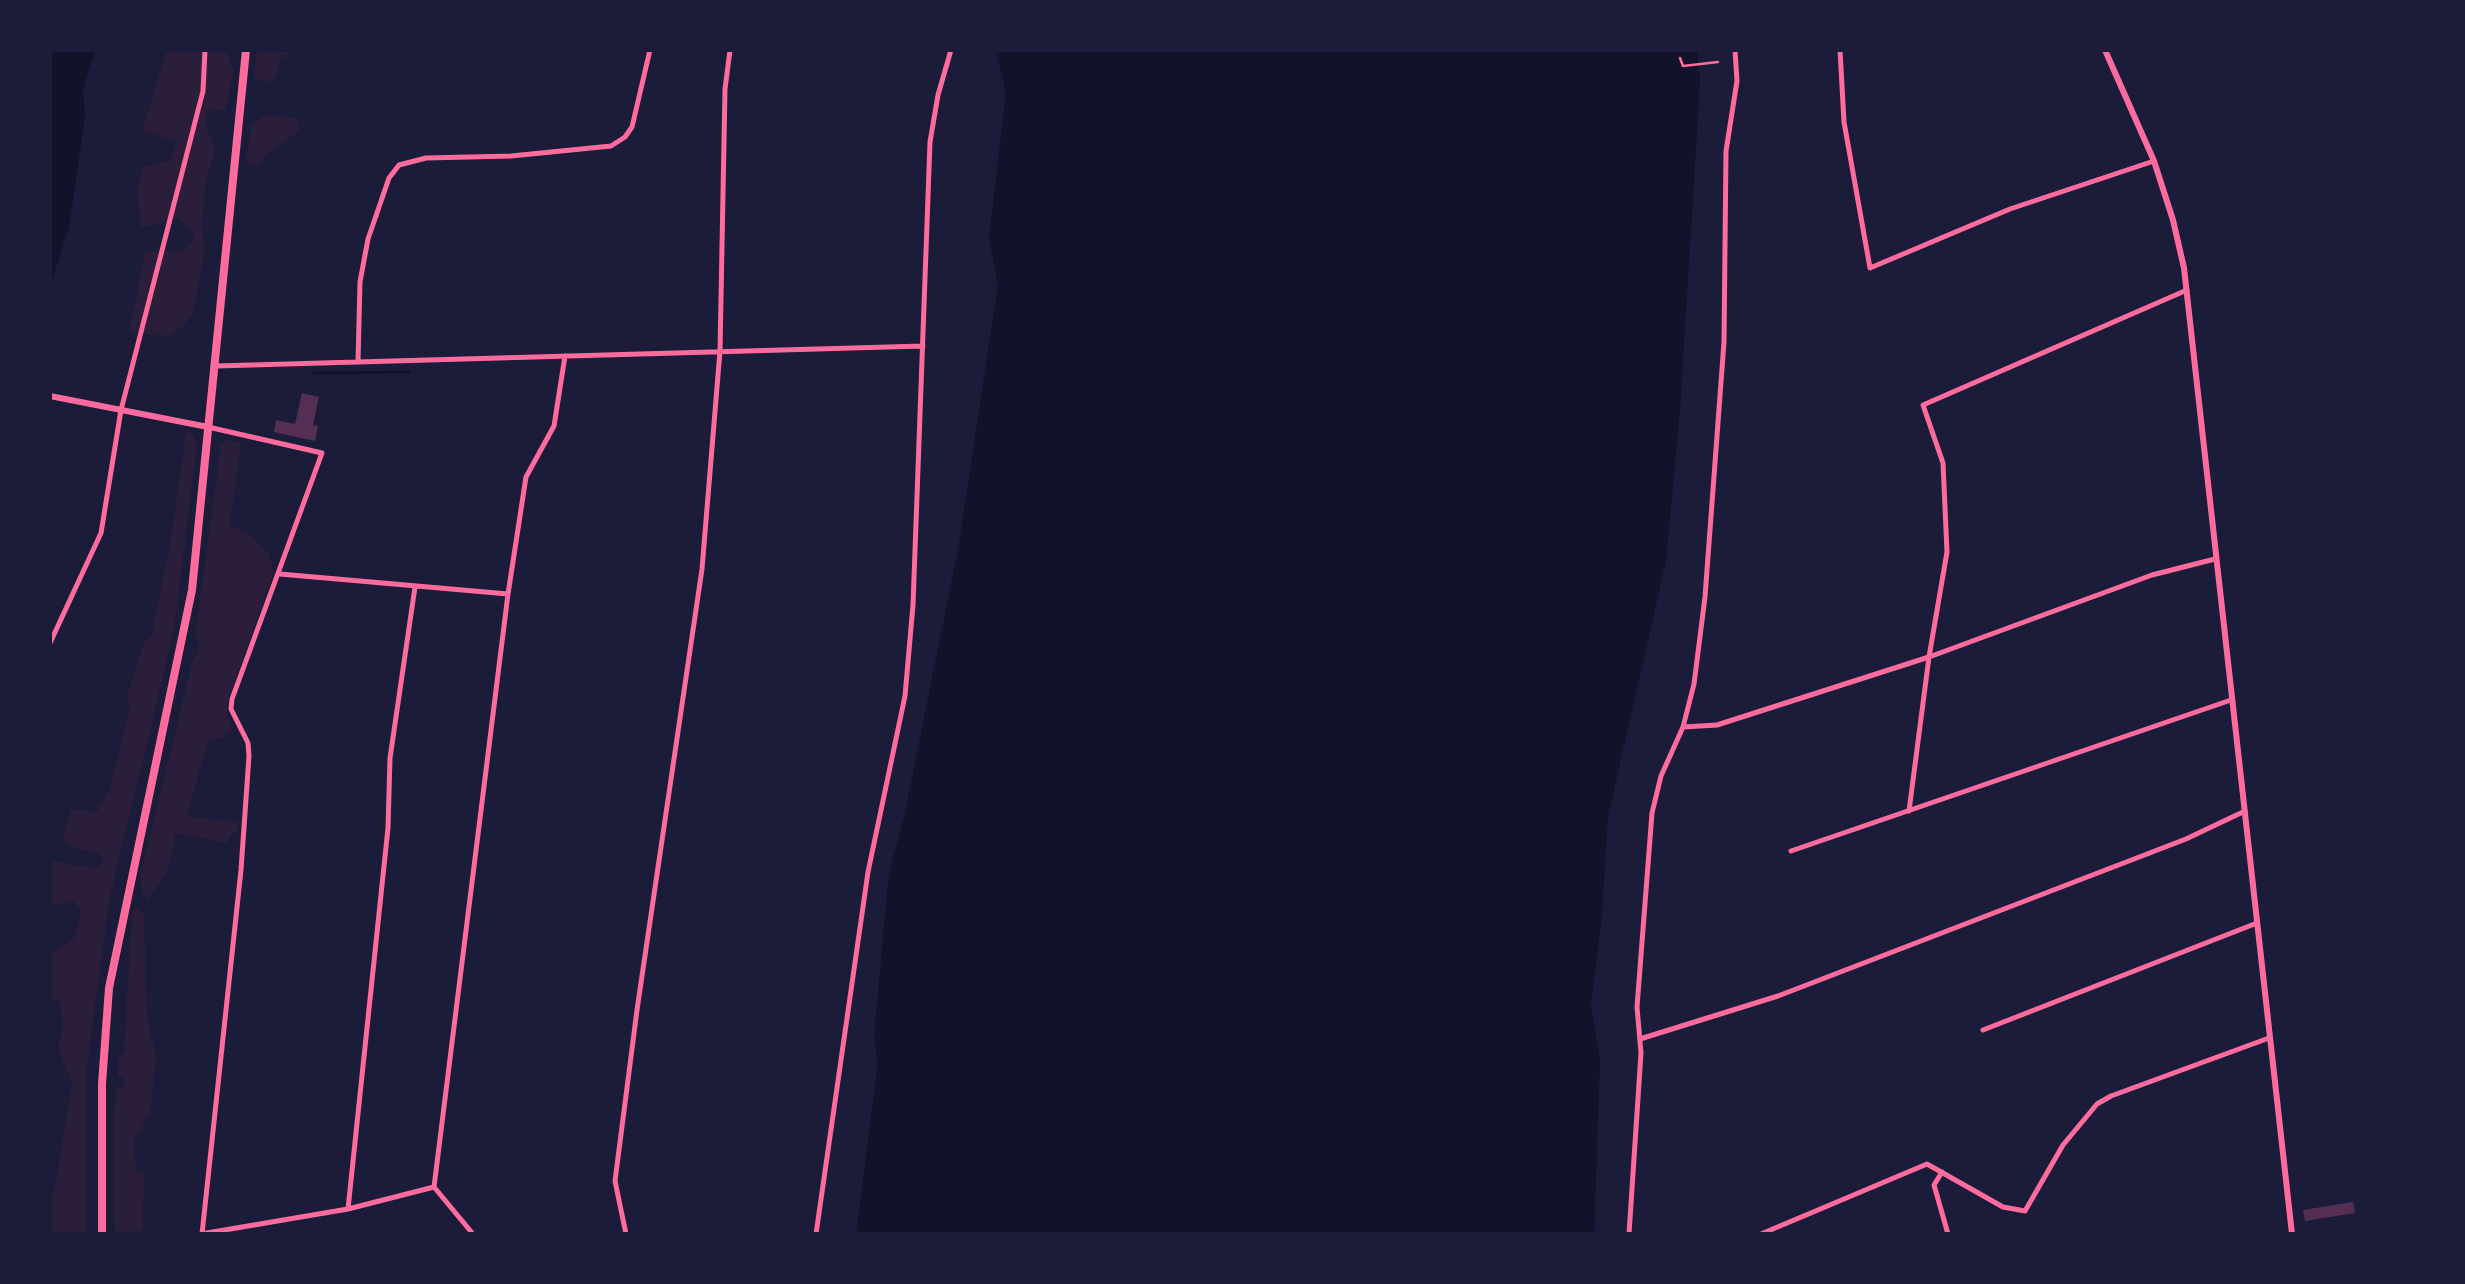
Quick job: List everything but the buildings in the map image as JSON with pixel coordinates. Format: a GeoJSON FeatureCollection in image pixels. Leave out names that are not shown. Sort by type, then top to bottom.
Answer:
{"type":"FeatureCollection","features":[{"type":"Feature","properties":{"kind":"main road"},"geometry":{"type":"LineString","coordinates":[[102,1234],[102,1084],[110,988],[130,878],[186,629],[246,50]]}},
{"type":"Feature","properties":{"kind":"main road"},"geometry":{"type":"LineString","coordinates":[[2105,50],[2154,161],[2178,237],[2187,290],[2292,1234]]}},
{"type":"Feature","properties":{"kind":"main road"},"geometry":{"type":"LineString","coordinates":[[50,396],[208,426]]}},
{"type":"Feature","properties":{"kind":"street"},"geometry":{"type":"LineString","coordinates":[[50,643],[101,533],[120,410],[204,90],[205,50]]}},
{"type":"Feature","properties":{"kind":"street"},"geometry":{"type":"LineString","coordinates":[[358,362],[360,282],[368,239],[383,192],[399,165],[426,158],[511,156],[611,146],[632,128],[650,50]]}},
{"type":"Feature","properties":{"kind":"street"},"geometry":{"type":"LineString","coordinates":[[626,1234],[615,1180],[702,570],[720,352],[725,89],[730,50]]}},
{"type":"Feature","properties":{"kind":"street"},"geometry":{"type":"LineString","coordinates":[[816,1234],[868,872],[906,696],[913,605],[930,142],[951,50]]}},
{"type":"Feature","properties":{"kind":"street"},"geometry":{"type":"LineString","coordinates":[[1629,1234],[1640,1039],[1637,1008],[1652,813],[1694,684],[1711,523],[1724,342],[1726,151],[1737,81],[1735,50]]}},
{"type":"Feature","properties":{"kind":"street"},"geometry":{"type":"LineString","coordinates":[[1840,50],[1844,122],[1870,268],[2010,209],[2154,161]]}},
{"type":"Feature","properties":{"kind":"street"},"geometry":{"type":"LineString","coordinates":[[1909,811],[1947,552],[1943,463],[1923,406],[2187,290]]}},
{"type":"Feature","properties":{"kind":"street"},"geometry":{"type":"LineString","coordinates":[[214,366],[923,346]]}},
{"type":"Feature","properties":{"kind":"street"},"geometry":{"type":"LineString","coordinates":[[473,1234],[434,1187],[526,477],[554,426],[565,356]]}},
{"type":"Feature","properties":{"kind":"street"},"geometry":{"type":"LineString","coordinates":[[208,426],[322,453],[231,709],[248,743],[249,756],[241,870],[200,1234],[348,1209],[434,1187]]}},
{"type":"Feature","properties":{"kind":"street"},"geometry":{"type":"LineString","coordinates":[[1682,728],[1717,725],[1929,657],[2152,575],[2215,559]]}},
{"type":"Feature","properties":{"kind":"street"},"geometry":{"type":"LineString","coordinates":[[280,574],[508,594]]}},
{"type":"Feature","properties":{"kind":"street"},"geometry":{"type":"LineString","coordinates":[[348,1209],[388,828],[390,758],[415,586]]}},
{"type":"Feature","properties":{"kind":"street"},"geometry":{"type":"LineString","coordinates":[[1792,851],[2230,700]]}},
{"type":"Feature","properties":{"kind":"street"},"geometry":{"type":"LineString","coordinates":[[1640,1039],[1778,996],[2186,839],[2245,811]]}},
{"type":"Feature","properties":{"kind":"street"},"geometry":{"type":"LineString","coordinates":[[1983,1030],[2257,923]]}},
{"type":"Feature","properties":{"kind":"street"},"geometry":{"type":"LineString","coordinates":[[1761,1234],[1926,1164],[2003,1208],[2024,1210],[2064,1145],[2098,1104],[2269,1038]]}},
{"type":"Feature","properties":{"kind":"street"},"geometry":{"type":"LineString","coordinates":[[1942,1172],[1934,1185],[1948,1234]]}},
{"type":"Feature","properties":{"kind":"path"},"geometry":{"type":"LineString","coordinates":[[1680,58],[1682,66],[1718,62]]}},
{"type":"Feature","properties":{"kind":"shaded area"},"geometry":{"type":"Polygon","coordinates":[[[50,50],[95,50],[83,90],[85,117],[69,227],[50,287],[50,50]]]}},
{"type":"Feature","properties":{"kind":"shaded area"},"geometry":{"type":"Polygon","coordinates":[[[167,50],[221,50],[230,55],[234,71],[225,111],[214,110],[207,115],[215,150],[205,186],[205,251],[193,314],[167,337],[129,331],[145,251],[184,251],[194,238],[190,228],[176,218],[141,228],[137,186],[143,168],[170,160],[177,141],[142,131],[167,50]]]}},
{"type":"Feature","properties":{"kind":"shaded area"},"geometry":{"type":"Polygon","coordinates":[[[257,50],[288,50],[288,55],[280,59],[276,78],[264,83],[254,76],[257,50]]]}},
{"type":"Feature","properties":{"kind":"shaded area"},"geometry":{"type":"Polygon","coordinates":[[[996,50],[1697,50],[1700,81],[1680,410],[1666,561],[1608,816],[1591,1006],[1600,1060],[1594,1234],[856,1234],[878,1064],[874,1037],[889,873],[905,813],[959,544],[998,285],[989,238],[1006,93],[996,50]]]}},
{"type":"Feature","properties":{"kind":"shaded area"},"geometry":{"type":"Polygon","coordinates":[[[266,115],[296,118],[301,130],[269,152],[259,166],[246,162],[252,123],[266,115]]]}},
{"type":"Feature","properties":{"kind":"shaded area"},"geometry":{"type":"Polygon","coordinates":[[[186,432],[193,434],[197,444],[174,631],[109,901],[87,1066],[86,1234],[50,1234],[50,1196],[56,1183],[72,1083],[58,1048],[63,1026],[60,1003],[50,996],[50,953],[74,938],[81,912],[72,900],[50,907],[50,860],[86,867],[98,867],[103,862],[99,853],[73,847],[63,840],[71,808],[96,813],[110,789],[130,704],[126,699],[144,642],[151,636],[171,538],[186,432]]]}},
{"type":"Feature","properties":{"kind":"shaded area"},"geometry":{"type":"Polygon","coordinates":[[[229,439],[241,444],[230,526],[247,533],[268,552],[274,572],[228,700],[232,730],[224,737],[208,741],[187,816],[238,822],[237,832],[231,834],[227,843],[176,833],[168,871],[148,900],[143,896],[140,878],[192,662],[200,646],[195,637],[221,443],[229,439]]]}},
{"type":"Feature","properties":{"kind":"shaded area"},"geometry":{"type":"Polygon","coordinates":[[[136,908],[144,912],[147,1017],[156,1056],[151,1113],[133,1141],[137,1171],[144,1172],[143,1229],[135,1234],[119,1234],[114,1219],[114,1111],[117,1089],[123,1087],[125,1077],[118,1076],[118,1059],[124,1051],[132,911],[136,908]]]}},
{"type":"Feature","properties":{"kind":"waterway"},"geometry":{"type":"LineString","coordinates":[[312,373],[409,372]]}}]}
